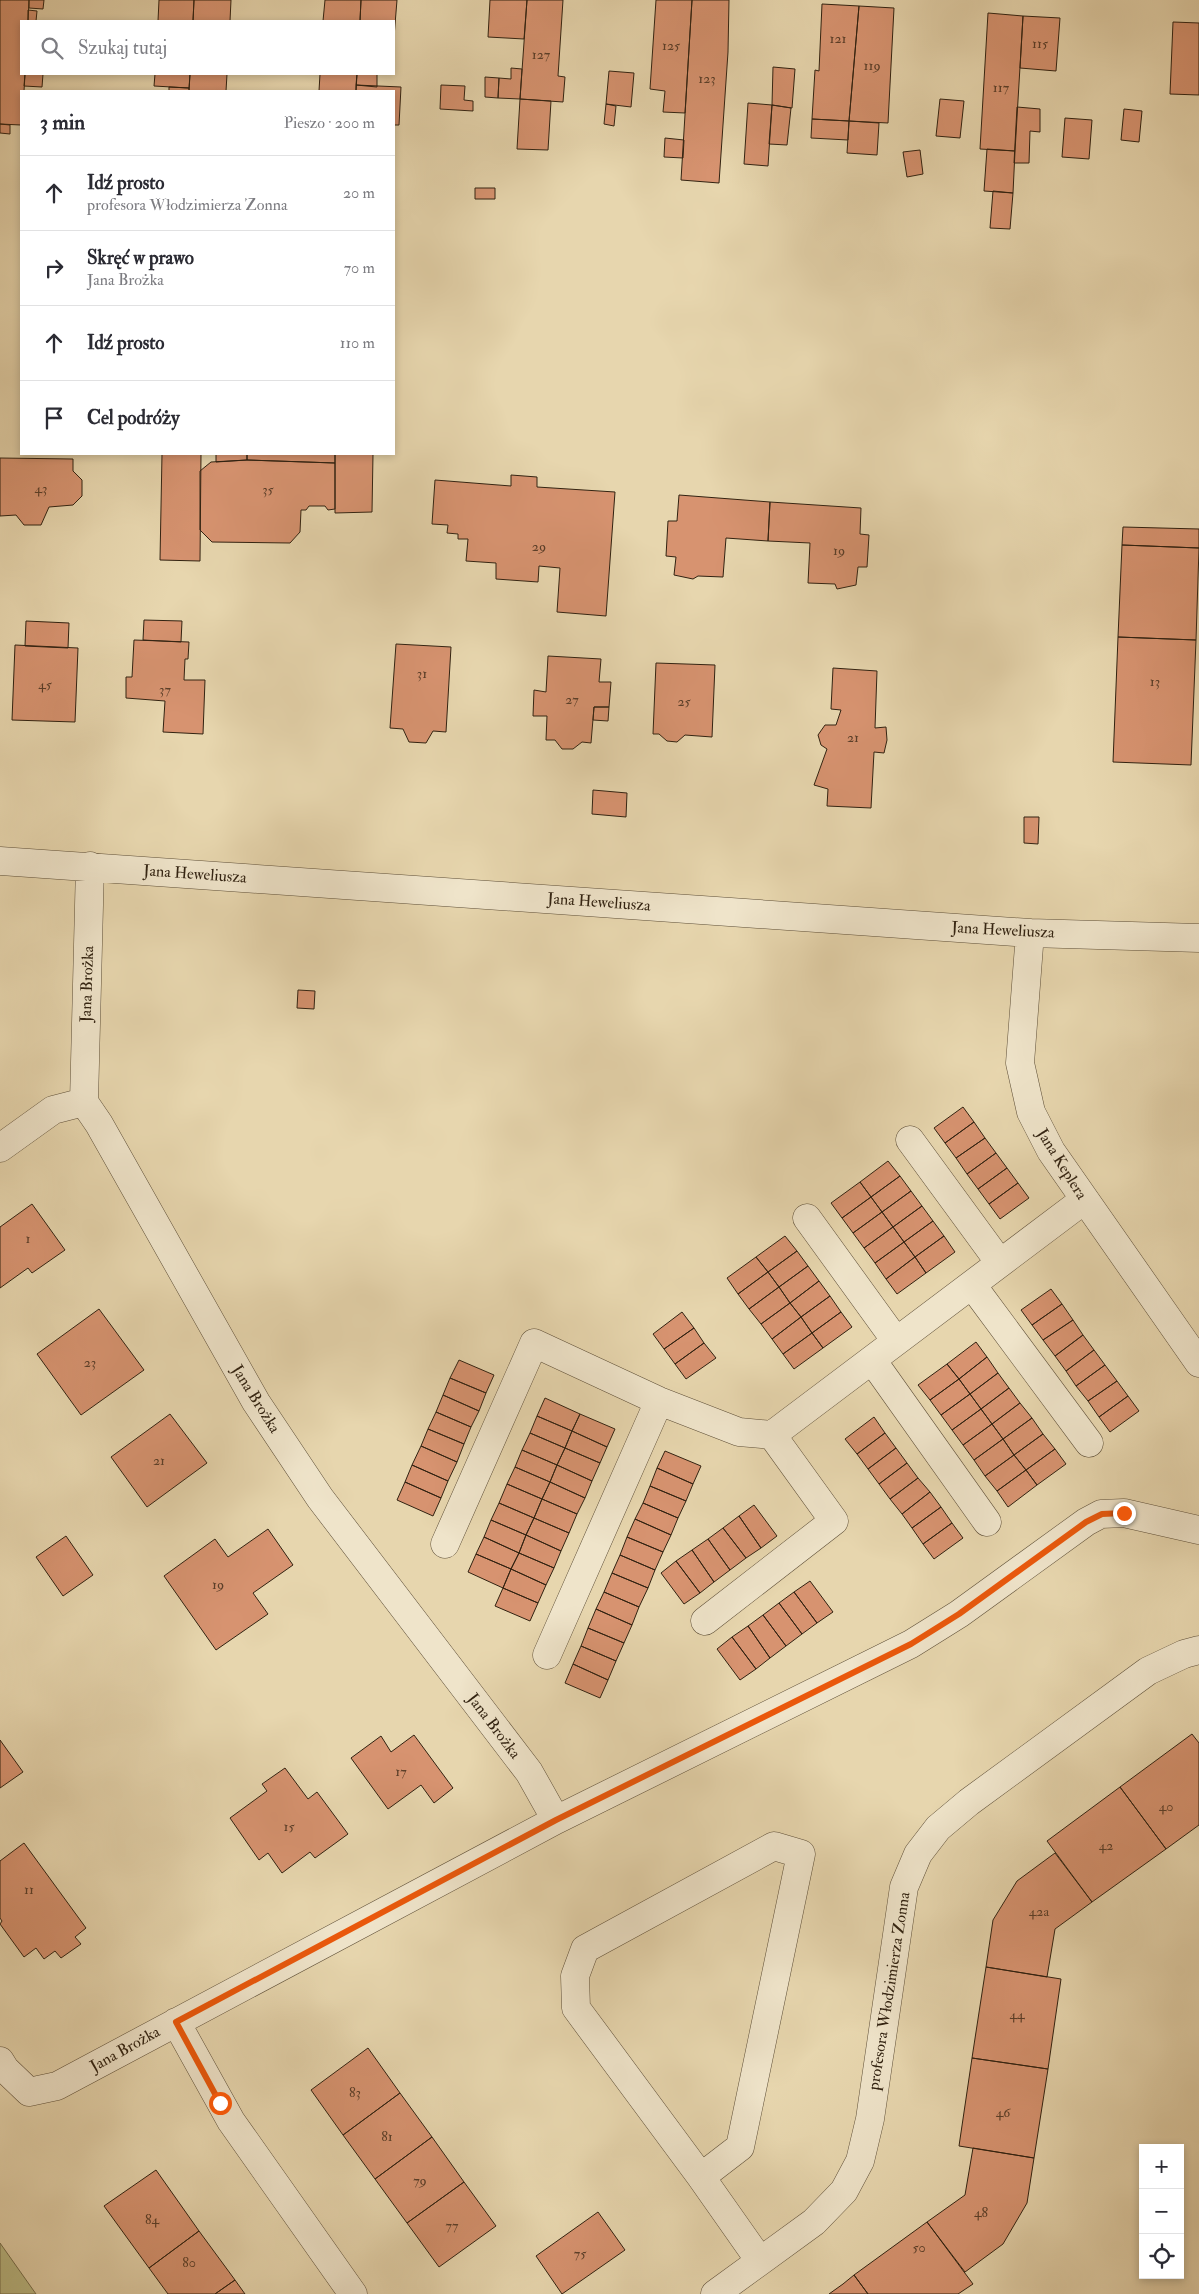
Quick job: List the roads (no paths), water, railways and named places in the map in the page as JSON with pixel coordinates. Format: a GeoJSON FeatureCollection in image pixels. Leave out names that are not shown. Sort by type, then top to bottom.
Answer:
{"type":"FeatureCollection","features":[{"type":"Feature","properties":{"kind":"street","name":"Jana Heweliusza"},"geometry":{"type":"LineString","coordinates":[[0,861],[1030,933],[1199,938]]}},
{"type":"Feature","properties":{"kind":"street","name":"Jana Brożka"},"geometry":{"type":"LineString","coordinates":[[0,2061],[5,2069],[29,2092],[57,2086],[556,1820],[529,1772],[320,1498],[256,1402],[99,1124],[84,1102],[90,866]]}},
{"type":"Feature","properties":{"kind":"street","name":"Jana Keplera"},"geometry":{"type":"LineString","coordinates":[[1030,933],[1020,1063],[1031,1112],[1051,1152],[1199,1364]]}},
{"type":"Feature","properties":{"kind":"street"},"geometry":{"type":"LineString","coordinates":[[0,1148],[53,1110],[84,1102]]}},
{"type":"Feature","properties":{"kind":"street"},"geometry":{"type":"LineString","coordinates":[[910,1140],[1000,1263]]}},
{"type":"Feature","properties":{"kind":"street"},"geometry":{"type":"LineString","coordinates":[[445,1544],[534,1343],[659,1401],[739,1432],[772,1434],[1084,1200]]}},
{"type":"Feature","properties":{"kind":"street"},"geometry":{"type":"LineString","coordinates":[[807,1218],[896,1342]]}},
{"type":"Feature","properties":{"kind":"street"},"geometry":{"type":"LineString","coordinates":[[972,1285],[1089,1443]]}},
{"type":"Feature","properties":{"kind":"street"},"geometry":{"type":"LineString","coordinates":[[872,1360],[987,1522]]}},
{"type":"Feature","properties":{"kind":"street"},"geometry":{"type":"LineString","coordinates":[[547,1656],[659,1401]]}},
{"type":"Feature","properties":{"kind":"street"},"geometry":{"type":"LineString","coordinates":[[705,1621],[834,1521],[772,1434]]}},
{"type":"Feature","properties":{"kind":"street"},"geometry":{"type":"LineString","coordinates":[[556,1820],[911,1644],[959,1614],[1086,1522],[1102,1514],[1124,1513],[1199,1530]]}},
{"type":"Feature","properties":{"kind":"street","name":"profesora Włodzimierza Zonna"},"geometry":{"type":"LineString","coordinates":[[715,2294],[814,2222],[844,2191],[860,2161],[870,2119],[904,1887],[918,1854],[938,1828],[969,1802],[1148,1671],[1184,1654],[1199,1650]]}},
{"type":"Feature","properties":{"kind":"street"},"geometry":{"type":"LineString","coordinates":[[701,2178],[740,2147],[801,1854],[774,1846],[585,1949],[575,1976],[576,2008],[760,2261]]}},
{"type":"Feature","properties":{"kind":"street"},"geometry":{"type":"LineString","coordinates":[[176,2022],[231,2121],[353,2294]]}}]}
